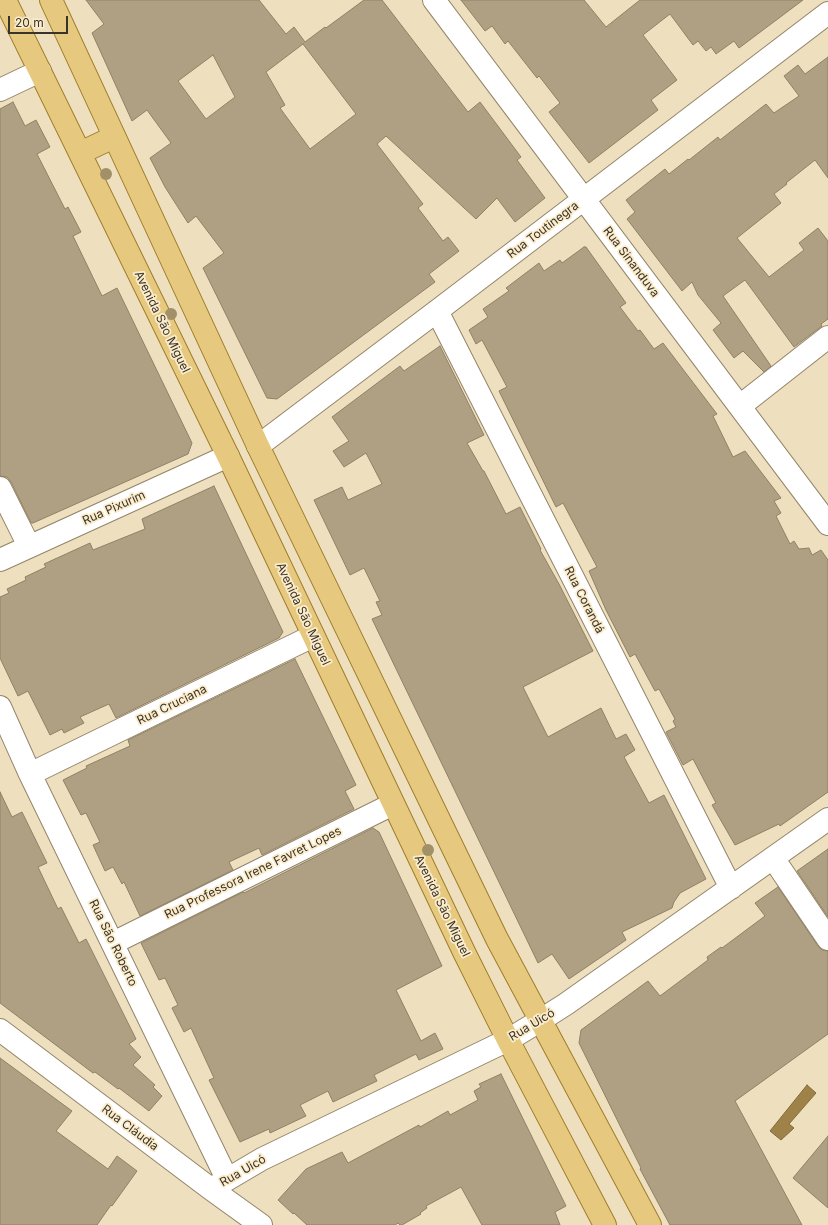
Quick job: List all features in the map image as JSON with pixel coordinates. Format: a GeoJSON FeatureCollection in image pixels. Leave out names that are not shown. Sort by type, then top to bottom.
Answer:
{"type":"FeatureCollection","features":[{"type":"Feature","properties":{"kind":"main road","name":"Avenida São Miguel"},"geometry":{"type":"LineString","coordinates":[[5,0],[228,456],[465,954],[508,1040],[605,1225]]}},
{"type":"Feature","properties":{"kind":"main road"},"geometry":{"type":"LineString","coordinates":[[54,2],[114,137],[258,446],[497,939],[650,1225]]}},
{"type":"Feature","properties":{"kind":"main road"},"geometry":{"type":"LineString","coordinates":[[80,153],[114,137]]}},
{"type":"Feature","properties":{"kind":"street","name":"Rua Sinanduva"},"geometry":{"type":"LineString","coordinates":[[434,0],[828,524]]}},
{"type":"Feature","properties":{"kind":"street","name":"Rua Toutinegra"},"geometry":{"type":"LineString","coordinates":[[258,446],[828,13]]}},
{"type":"Feature","properties":{"kind":"street"},"geometry":{"type":"LineString","coordinates":[[0,90],[40,71]]}},
{"type":"Feature","properties":{"kind":"street","name":"Rua Corandá"},"geometry":{"type":"LineString","coordinates":[[437,311],[730,888]]}},
{"type":"Feature","properties":{"kind":"street"},"geometry":{"type":"LineString","coordinates":[[740,406],[828,337]]}},
{"type":"Feature","properties":{"kind":"street","name":"Rua Pixurim"},"geometry":{"type":"LineString","coordinates":[[0,560],[228,456]]}},
{"type":"Feature","properties":{"kind":"street"},"geometry":{"type":"LineString","coordinates":[[0,488],[29,546]]}},
{"type":"Feature","properties":{"kind":"street","name":"Rua Cruciana"},"geometry":{"type":"LineString","coordinates":[[30,774],[313,636]]}},
{"type":"Feature","properties":{"kind":"street","name":"Rua São Roberto"},"geometry":{"type":"LineString","coordinates":[[0,707],[30,774],[113,943],[219,1184]]}},
{"type":"Feature","properties":{"kind":"street","name":"Rua Professora Irene Favret Lopes"},"geometry":{"type":"LineString","coordinates":[[113,943],[393,804]]}},
{"type":"Feature","properties":{"kind":"street","name":"Rua Uicó"},"geometry":{"type":"LineString","coordinates":[[219,1184],[262,1159],[508,1040],[566,1004],[828,819]]}},
{"type":"Feature","properties":{"kind":"street"},"geometry":{"type":"LineString","coordinates":[[773,858],[828,939]]}},
{"type":"Feature","properties":{"kind":"street","name":"Rua Cláudia"},"geometry":{"type":"LineString","coordinates":[[0,1030],[219,1184],[261,1225]]}},
{"type":"Feature","properties":{"kind":"shaded area"},"geometry":{"type":"Polygon","coordinates":[[[807,1085],[816,1093],[789,1124],[794,1128],[781,1140],[770,1131],[807,1085]]]}},
{"type":"Feature","properties":{"kind":"building"},"geometry":{"type":"Polygon","coordinates":[[[86,0],[259,0],[286,34],[294,27],[305,42],[364,0],[382,0],[468,112],[480,102],[521,157],[517,160],[545,198],[515,222],[497,198],[476,219],[386,136],[377,144],[423,204],[418,208],[443,241],[448,237],[459,251],[429,274],[435,282],[277,399],[267,398],[203,268],[224,253],[196,216],[188,223],[165,187],[150,158],[171,143],[147,110],[132,121],[92,33],[104,24],[86,0]],[[303,44],[266,72],[285,105],[280,108],[310,149],[356,114],[303,44]],[[213,55],[178,81],[206,119],[235,97],[213,55]]]}},
{"type":"Feature","properties":{"kind":"building"},"geometry":{"type":"Polygon","coordinates":[[[461,0],[584,0],[606,27],[640,0],[803,0],[739,48],[734,41],[716,54],[711,47],[706,51],[698,41],[693,45],[670,14],[643,35],[677,80],[651,100],[658,110],[589,163],[549,112],[560,103],[539,76],[537,78],[508,41],[505,44],[492,26],[485,31],[461,0]]]}},
{"type":"Feature","properties":{"kind":"building"},"geometry":{"type":"Polygon","coordinates":[[[828,57],[828,178],[815,160],[774,194],[781,203],[737,238],[769,277],[804,250],[799,243],[818,228],[828,241],[828,319],[821,324],[822,326],[794,347],[745,280],[723,296],[771,366],[764,372],[743,351],[734,358],[713,330],[721,323],[698,295],[692,282],[682,291],[627,219],[635,212],[626,200],[665,169],[669,174],[718,137],[720,140],[766,104],[774,113],[799,96],[784,76],[798,65],[805,74],[828,57]]]}},
{"type":"Feature","properties":{"kind":"building"},"geometry":{"type":"Polygon","coordinates":[[[13,102],[25,126],[36,120],[50,147],[37,154],[65,209],[68,207],[81,232],[73,236],[102,296],[117,288],[192,443],[188,454],[33,523],[31,523],[11,482],[7,477],[0,476],[0,109],[13,102]]]}},
{"type":"Feature","properties":{"kind":"building"},"geometry":{"type":"Polygon","coordinates":[[[586,247],[626,303],[620,307],[638,331],[640,330],[654,349],[663,343],[717,414],[713,416],[733,457],[745,451],[781,498],[774,501],[781,513],[776,516],[790,544],[794,541],[799,549],[809,548],[812,555],[821,550],[828,560],[828,792],[780,826],[779,824],[735,845],[712,805],[716,803],[693,759],[683,765],[666,732],[676,727],[673,721],[675,719],[659,689],[655,691],[635,654],[630,657],[606,610],[589,571],[597,567],[563,503],[556,507],[499,391],[507,387],[482,340],[476,344],[469,330],[488,317],[483,309],[509,291],[506,288],[539,263],[544,271],[560,260],[562,263],[586,247]]]}},
{"type":"Feature","properties":{"kind":"building"},"geometry":{"type":"Polygon","coordinates":[[[440,346],[484,435],[467,443],[484,471],[506,514],[520,507],[541,549],[540,550],[593,651],[523,687],[548,737],[601,708],[616,739],[626,734],[635,750],[624,757],[649,803],[664,795],[706,879],[680,893],[672,908],[622,932],[626,940],[569,979],[552,954],[538,963],[372,619],[382,615],[376,602],[380,601],[364,568],[350,575],[314,500],[342,487],[348,500],[382,484],[366,453],[344,467],[333,451],[349,441],[332,417],[400,366],[404,371],[440,346]]]}},
{"type":"Feature","properties":{"kind":"building"},"geometry":{"type":"Polygon","coordinates":[[[214,486],[283,632],[279,638],[116,718],[109,704],[80,717],[84,723],[64,733],[62,729],[50,735],[28,691],[18,696],[0,658],[0,597],[9,593],[7,589],[26,580],[25,577],[46,567],[44,564],[90,543],[93,550],[145,529],[142,519],[214,486]]]}},
{"type":"Feature","properties":{"kind":"building"},"geometry":{"type":"Polygon","coordinates":[[[295,659],[356,785],[345,791],[354,809],[262,855],[259,848],[229,862],[233,870],[140,916],[124,882],[122,884],[113,867],[105,871],[93,845],[100,842],[86,813],[81,815],[63,780],[87,768],[86,766],[130,746],[128,740],[295,659]]]}},
{"type":"Feature","properties":{"kind":"building"},"geometry":{"type":"Polygon","coordinates":[[[0,792],[12,817],[22,812],[47,863],[38,867],[58,909],[61,907],[79,943],[86,939],[136,1039],[129,1044],[141,1057],[133,1065],[155,1085],[153,1087],[162,1096],[149,1111],[119,1088],[118,1089],[95,1072],[93,1073],[0,1003],[0,792]]]}},
{"type":"Feature","properties":{"kind":"building"},"geometry":{"type":"Polygon","coordinates":[[[373,828],[379,832],[442,966],[396,990],[421,1041],[435,1033],[443,1049],[419,1060],[416,1054],[374,1075],[377,1081],[333,1102],[328,1091],[300,1105],[306,1116],[270,1133],[269,1129],[240,1142],[209,1080],[214,1078],[191,1028],[184,1032],[172,1008],[178,1005],[165,978],[159,980],[141,943],[373,828]]]}},
{"type":"Feature","properties":{"kind":"building"},"geometry":{"type":"Polygon","coordinates":[[[828,849],[828,917],[797,871],[828,849]]]}},
{"type":"Feature","properties":{"kind":"building"},"geometry":{"type":"Polygon","coordinates":[[[778,887],[818,946],[822,950],[828,951],[828,1034],[735,1101],[802,1225],[670,1225],[640,1169],[641,1168],[579,1043],[581,1030],[648,981],[660,996],[708,960],[707,957],[721,947],[722,948],[765,916],[755,903],[778,887]]]}},
{"type":"Feature","properties":{"kind":"building"},"geometry":{"type":"Polygon","coordinates":[[[0,1058],[72,1111],[56,1131],[108,1169],[117,1156],[137,1171],[97,1225],[0,1225],[0,1058]]]}},
{"type":"Feature","properties":{"kind":"building"},"geometry":{"type":"Polygon","coordinates":[[[501,1074],[566,1206],[555,1212],[560,1225],[482,1225],[461,1187],[426,1206],[427,1208],[420,1213],[421,1214],[402,1225],[398,1223],[395,1225],[307,1225],[278,1200],[306,1169],[342,1152],[348,1163],[419,1125],[420,1127],[448,1111],[450,1115],[478,1100],[474,1091],[481,1087],[479,1084],[501,1074]]]}},
{"type":"Feature","properties":{"kind":"building"},"geometry":{"type":"Polygon","coordinates":[[[828,1136],[828,1208],[793,1178],[828,1136]]]}}]}
